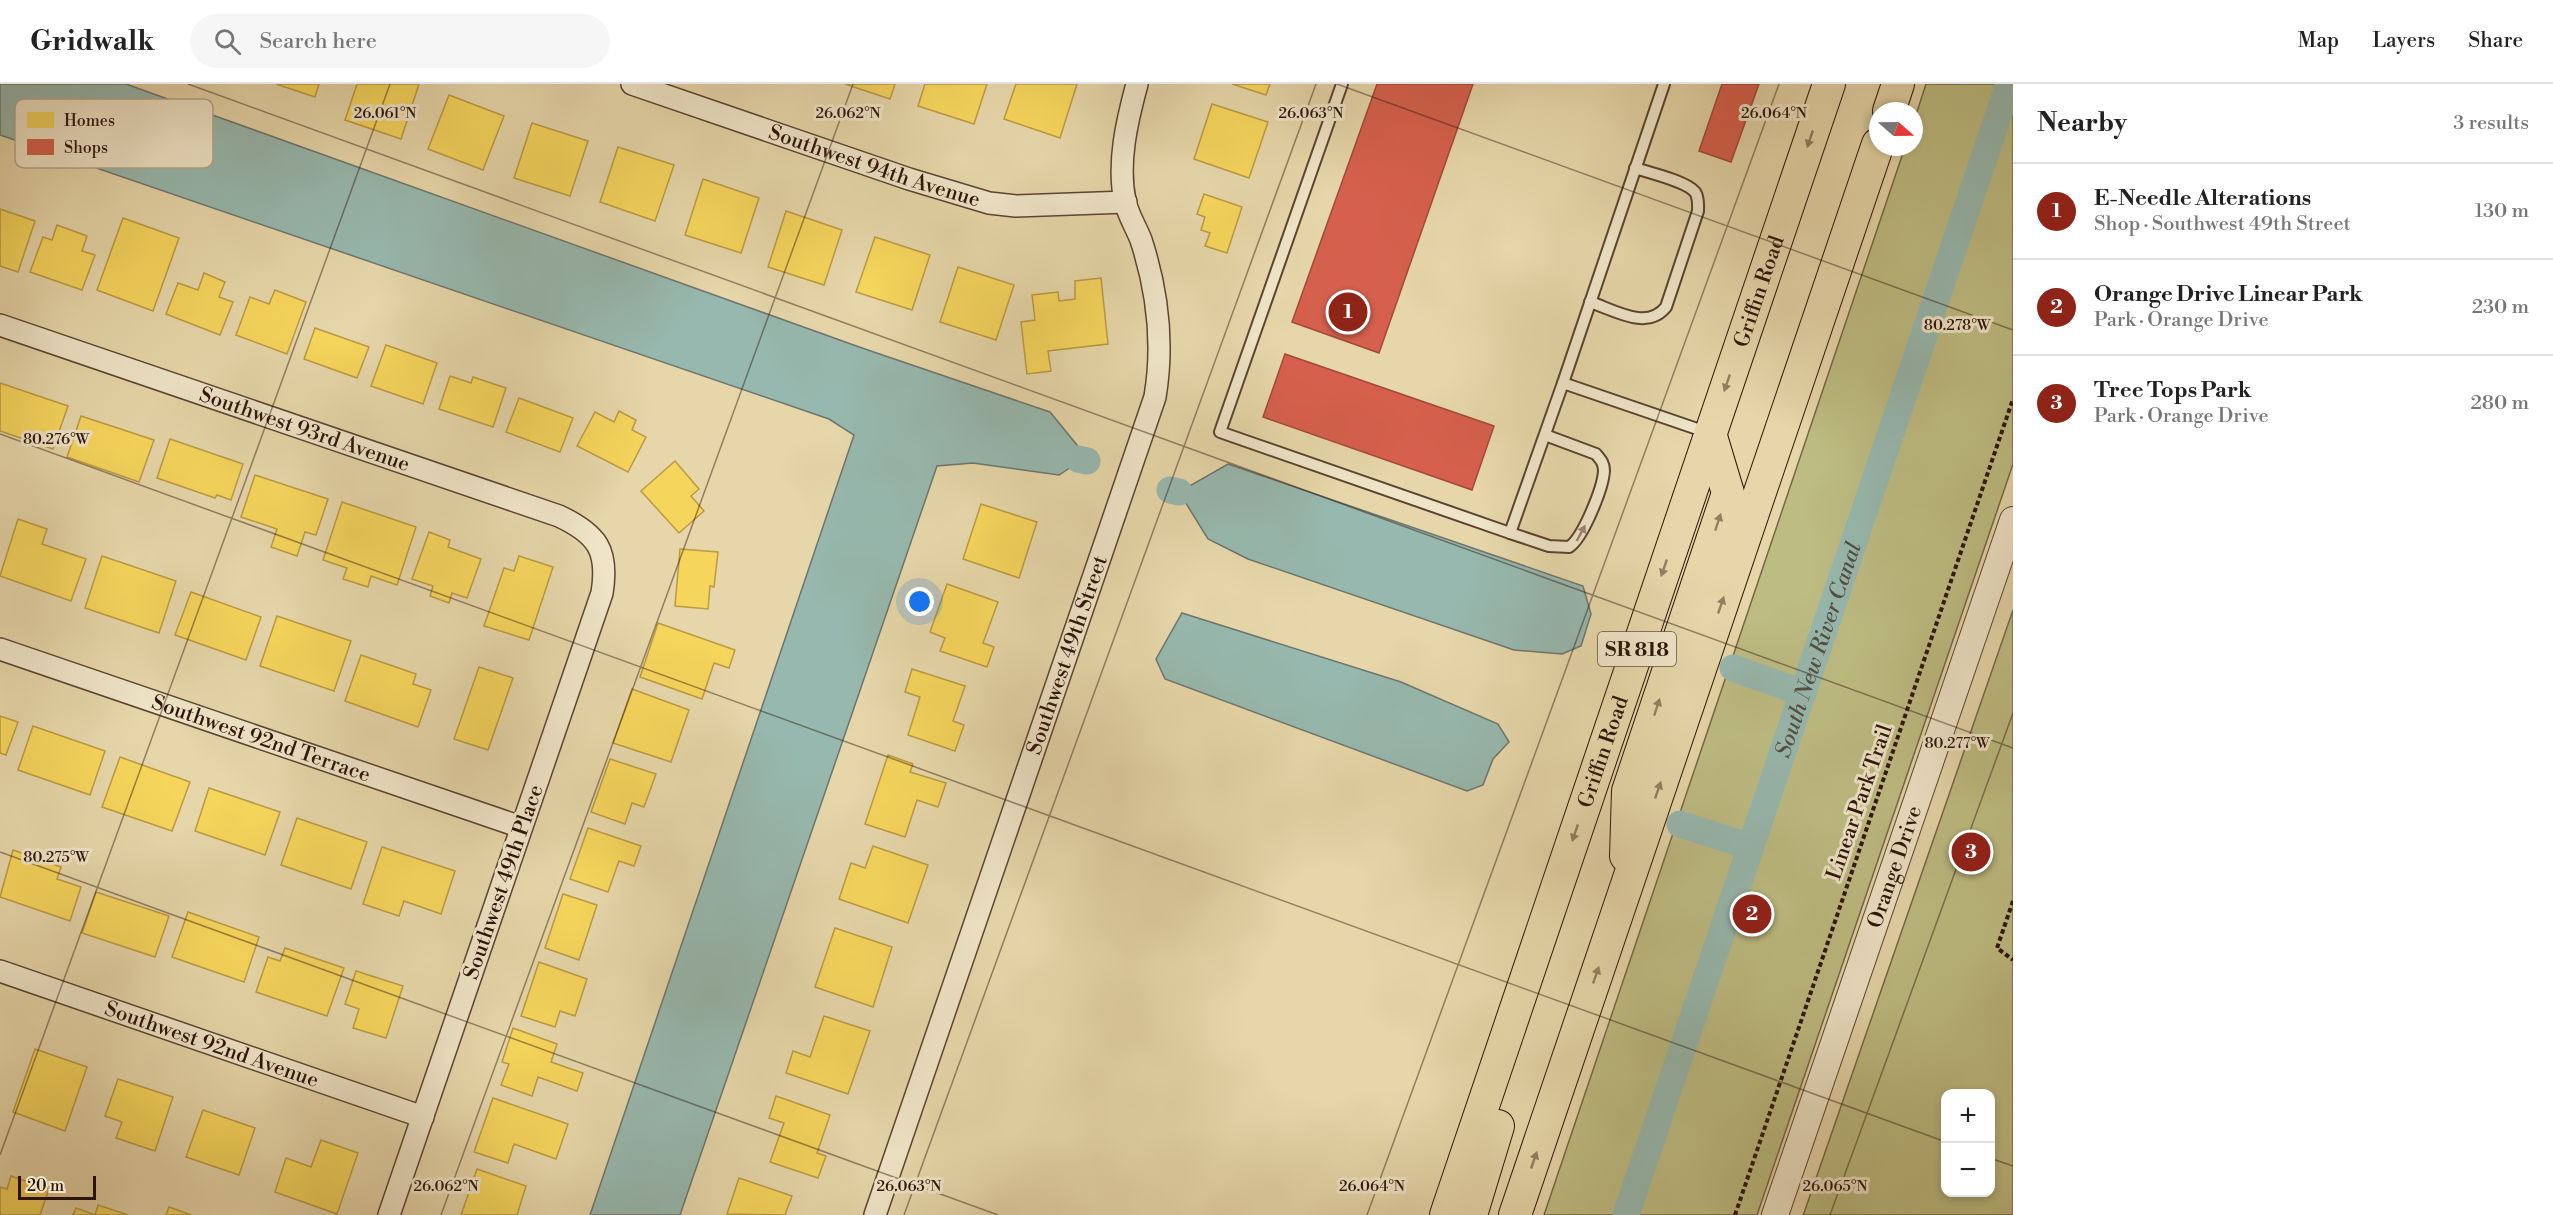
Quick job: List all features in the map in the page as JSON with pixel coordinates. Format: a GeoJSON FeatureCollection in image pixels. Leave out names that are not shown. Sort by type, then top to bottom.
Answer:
{"type":"FeatureCollection","features":[{"type":"Feature","properties":{"kind":"main road","name":"Griffin Road"},"geometry":{"type":"LineString","coordinates":[[1446,1215],[1829,84]]}},
{"type":"Feature","properties":{"kind":"main road"},"geometry":{"type":"LineString","coordinates":[[1892,102],[1898,84]]}},
{"type":"Feature","properties":{"kind":"main road","name":"SR 818"},"geometry":{"type":"LineString","coordinates":[[1515,1215],[1874,156]]}},
{"type":"Feature","properties":{"kind":"main road"},"geometry":{"type":"LineString","coordinates":[[1626,886],[1628,791],[1728,493],[1710,433]]}},
{"type":"Feature","properties":{"kind":"main road"},"geometry":{"type":"LineString","coordinates":[[1471,1215],[1535,1003],[1540,936]]}},
{"type":"Feature","properties":{"kind":"street","name":"Southwest 94th Avenue"},"geometry":{"type":"LineString","coordinates":[[632,84],[909,179],[989,203],[1016,206],[1126,202]]}},
{"type":"Feature","properties":{"kind":"street","name":"Southwest 49th Street"},"geometry":{"type":"LineString","coordinates":[[875,1215],[1155,397],[1161,348],[1158,315],[1140,239],[1126,202],[1123,160],[1137,84]]}},
{"type":"Feature","properties":{"kind":"street","name":"Southwest 93rd Avenue"},"geometry":{"type":"LineString","coordinates":[[0,325],[559,516],[580,525],[593,537],[599,548]]}},
{"type":"Feature","properties":{"kind":"street","name":"Orange Drive"},"geometry":{"type":"LineString","coordinates":[[1775,1215],[2013,520]]}},
{"type":"Feature","properties":{"kind":"street","name":"Southwest 49th Place"},"geometry":{"type":"LineString","coordinates":[[389,1215],[602,593],[605,574],[599,548]]}},
{"type":"Feature","properties":{"kind":"street","name":"Southwest 92nd Terrace"},"geometry":{"type":"LineString","coordinates":[[0,649],[521,827]]}},
{"type":"Feature","properties":{"kind":"street","name":"Southwest 92nd Avenue"},"geometry":{"type":"LineString","coordinates":[[0,971],[423,1117]]}},
{"type":"Feature","properties":{"kind":"lane"},"geometry":{"type":"LineString","coordinates":[[1342,84],[1220,432],[1549,546],[1569,547],[1582,533],[1603,478],[1602,461],[1596,454],[1545,435]]}},
{"type":"Feature","properties":{"kind":"lane"},"geometry":{"type":"LineString","coordinates":[[1510,533],[1664,84]]}},
{"type":"Feature","properties":{"kind":"lane"},"geometry":{"type":"LineString","coordinates":[[1590,302],[1640,319],[1650,319],[1660,314],[1666,307],[1698,211],[1698,199],[1686,186],[1635,168]]}},
{"type":"Feature","properties":{"kind":"lane"},"geometry":{"type":"LineString","coordinates":[[1563,383],[1710,433]]}},
{"type":"Feature","properties":{"kind":"path","name":"Linear Park Trail"},"geometry":{"type":"LineString","coordinates":[[1735,1215],[2013,399]]}},
{"type":"Feature","properties":{"kind":"path"},"geometry":{"type":"LineString","coordinates":[[2013,901],[1997,948],[2013,960]]}},
{"type":"Feature","properties":{"kind":"shaded area"},"geometry":{"type":"Polygon","coordinates":[[[1926,84],[2013,84],[2013,464],[1757,1215],[1544,1215],[1902,156],[1923,156],[1923,102],[1920,102],[1926,84]]]}},
{"type":"Feature","properties":{"kind":"shaded area"},"geometry":{"type":"Polygon","coordinates":[[[2013,610],[2013,1215],[1803,1215],[2013,610]]]}},
{"type":"Feature","properties":{"kind":"water"},"geometry":{"type":"Polygon","coordinates":[[[0,84],[126,84],[168,99],[15,99],[15,140],[0,135],[0,84]]]}},
{"type":"Feature","properties":{"kind":"water"},"geometry":{"type":"Polygon","coordinates":[[[213,115],[862,348],[1050,412],[1081,450],[1077,463],[1059,475],[973,463],[937,466],[680,1215],[590,1215],[854,435],[829,419],[96,168],[213,168],[213,115]]]}},
{"type":"Feature","properties":{"kind":"water"},"geometry":{"type":"Polygon","coordinates":[[[1228,464],[1583,586],[1591,614],[1581,646],[1562,654],[1514,650],[1248,559],[1208,539],[1179,492],[1228,464]]]}},
{"type":"Feature","properties":{"kind":"water"},"geometry":{"type":"Polygon","coordinates":[[[1182,613],[1401,682],[1498,724],[1509,742],[1493,759],[1483,785],[1467,791],[1165,679],[1156,659],[1182,613]]]}},
{"type":"Feature","properties":{"kind":"building: Homes"},"geometry":{"type":"Polygon","coordinates":[[[276,84],[319,84],[315,97],[276,84]]]}},
{"type":"Feature","properties":{"kind":"building: Homes"},"geometry":{"type":"Polygon","coordinates":[[[357,84],[419,84],[401,139],[345,120],[357,84]]]}},
{"type":"Feature","properties":{"kind":"building: Homes"},"geometry":{"type":"Polygon","coordinates":[[[845,84],[895,84],[890,99],[845,84]]]}},
{"type":"Feature","properties":{"kind":"building: Homes"},"geometry":{"type":"Polygon","coordinates":[[[925,84],[987,84],[974,124],[918,106],[925,84]]]}},
{"type":"Feature","properties":{"kind":"building: Homes"},"geometry":{"type":"Polygon","coordinates":[[[1016,84],[1077,84],[1060,138],[1004,119],[1016,84]]]}},
{"type":"Feature","properties":{"kind":"building: Homes"},"geometry":{"type":"Polygon","coordinates":[[[1232,84],[1270,84],[1266,95],[1232,84]]]}},
{"type":"Feature","properties":{"kind":"building: Homes"},"geometry":{"type":"Polygon","coordinates":[[[449,95],[504,116],[483,170],[428,149],[449,95]]]}},
{"type":"Feature","properties":{"kind":"building: Homes"},"geometry":{"type":"Polygon","coordinates":[[[1212,104],[1268,122],[1249,178],[1194,159],[1212,104]]]}},
{"type":"Feature","properties":{"kind":"building: Homes"},"geometry":{"type":"Polygon","coordinates":[[[532,123],[588,141],[570,196],[514,178],[532,123]]]}},
{"type":"Feature","properties":{"kind":"building: Homes"},"geometry":{"type":"Polygon","coordinates":[[[618,147],[674,165],[655,221],[600,202],[618,147]]]}},
{"type":"Feature","properties":{"kind":"building: Homes"},"geometry":{"type":"Polygon","coordinates":[[[703,179],[759,198],[741,253],[685,235],[703,179]]]}},
{"type":"Feature","properties":{"kind":"building: Homes"},"geometry":{"type":"Polygon","coordinates":[[[1204,194],[1242,207],[1227,253],[1205,246],[1210,233],[1201,230],[1205,217],[1197,214],[1204,194]]]}},
{"type":"Feature","properties":{"kind":"building: Homes"},"geometry":{"type":"Polygon","coordinates":[[[0,209],[35,221],[18,272],[0,266],[0,209]]]}},
{"type":"Feature","properties":{"kind":"building: Homes"},"geometry":{"type":"Polygon","coordinates":[[[786,211],[842,230],[824,285],[768,267],[786,211]]]}},
{"type":"Feature","properties":{"kind":"building: Homes"},"geometry":{"type":"Polygon","coordinates":[[[123,218],[179,238],[153,311],[97,290],[123,218]]]}},
{"type":"Feature","properties":{"kind":"building: Homes"},"geometry":{"type":"Polygon","coordinates":[[[57,225],[87,236],[82,251],[95,255],[82,290],[30,272],[43,237],[52,240],[57,225]]]}},
{"type":"Feature","properties":{"kind":"building: Homes"},"geometry":{"type":"Polygon","coordinates":[[[875,237],[930,255],[912,310],[856,292],[875,237]]]}},
{"type":"Feature","properties":{"kind":"building: Homes"},"geometry":{"type":"Polygon","coordinates":[[[958,267],[1014,285],[996,340],[940,322],[958,267]]]}},
{"type":"Feature","properties":{"kind":"building: Homes"},"geometry":{"type":"Polygon","coordinates":[[[204,273],[225,282],[219,297],[233,302],[220,335],[166,314],[178,283],[198,290],[204,273]]]}},
{"type":"Feature","properties":{"kind":"building: Homes"},"geometry":{"type":"Polygon","coordinates":[[[1101,278],[1108,344],[1048,351],[1051,371],[1027,374],[1021,322],[1035,320],[1032,295],[1058,292],[1059,301],[1075,299],[1075,281],[1101,278]]]}},
{"type":"Feature","properties":{"kind":"building: Homes"},"geometry":{"type":"Polygon","coordinates":[[[275,290],[306,302],[287,354],[236,335],[250,297],[269,304],[275,290]]]}},
{"type":"Feature","properties":{"kind":"building: Homes"},"geometry":{"type":"Polygon","coordinates":[[[315,328],[369,347],[357,378],[304,359],[315,328]]]}},
{"type":"Feature","properties":{"kind":"building: Homes"},"geometry":{"type":"Polygon","coordinates":[[[386,345],[437,363],[423,404],[371,386],[386,345]]]}},
{"type":"Feature","properties":{"kind":"building: Homes"},"geometry":{"type":"Polygon","coordinates":[[[450,376],[471,383],[473,377],[506,388],[493,427],[439,409],[450,376]]]}},
{"type":"Feature","properties":{"kind":"building: Homes"},"geometry":{"type":"Polygon","coordinates":[[[0,383],[68,406],[53,449],[0,431],[0,383]]]}},
{"type":"Feature","properties":{"kind":"building: Homes"},"geometry":{"type":"Polygon","coordinates":[[[519,398],[573,418],[560,452],[506,432],[519,398]]]}},
{"type":"Feature","properties":{"kind":"building: Homes"},"geometry":{"type":"Polygon","coordinates":[[[619,411],[636,420],[632,430],[646,437],[628,472],[577,446],[595,412],[614,422],[619,411]]]}},
{"type":"Feature","properties":{"kind":"building: Homes"},"geometry":{"type":"Polygon","coordinates":[[[81,416],[154,440],[139,482],[67,457],[81,416]]]}},
{"type":"Feature","properties":{"kind":"building: Homes"},"geometry":{"type":"Polygon","coordinates":[[[170,439],[243,464],[231,500],[217,495],[215,498],[157,478],[170,439]]]}},
{"type":"Feature","properties":{"kind":"building: Homes"},"geometry":{"type":"Polygon","coordinates":[[[675,461],[699,489],[691,496],[704,511],[679,533],[641,491],[675,461]]]}},
{"type":"Feature","properties":{"kind":"building: Homes"},"geometry":{"type":"Polygon","coordinates":[[[255,475],[328,499],[316,535],[305,532],[297,556],[271,547],[277,529],[241,517],[255,475]]]}},
{"type":"Feature","properties":{"kind":"building: Homes"},"geometry":{"type":"Polygon","coordinates":[[[342,502],[416,527],[397,585],[371,576],[368,587],[343,579],[347,568],[323,560],[342,502]]]}},
{"type":"Feature","properties":{"kind":"building: Homes"},"geometry":{"type":"Polygon","coordinates":[[[981,504],[1037,522],[1019,578],[963,559],[981,504]]]}},
{"type":"Feature","properties":{"kind":"building: Homes"},"geometry":{"type":"Polygon","coordinates":[[[18,519],[47,529],[42,544],[86,559],[71,601],[0,576],[18,519]]]}},
{"type":"Feature","properties":{"kind":"building: Homes"},"geometry":{"type":"Polygon","coordinates":[[[429,532],[450,540],[448,547],[481,559],[467,598],[452,593],[449,603],[430,596],[433,586],[412,579],[429,532]]]}},
{"type":"Feature","properties":{"kind":"building: Homes"},"geometry":{"type":"Polygon","coordinates":[[[680,549],[718,552],[714,587],[710,586],[708,609],[675,606],[680,549]]]}},
{"type":"Feature","properties":{"kind":"building: Homes"},"geometry":{"type":"Polygon","coordinates":[[[102,556],[176,581],[159,633],[85,608],[102,556]]]}},
{"type":"Feature","properties":{"kind":"building: Homes"},"geometry":{"type":"Polygon","coordinates":[[[519,556],[553,567],[529,640],[484,626],[504,568],[514,571],[519,556]]]}},
{"type":"Feature","properties":{"kind":"building: Homes"},"geometry":{"type":"Polygon","coordinates":[[[947,584],[998,602],[983,643],[994,647],[987,667],[940,651],[945,638],[930,632],[947,584]]]}},
{"type":"Feature","properties":{"kind":"building: Homes"},"geometry":{"type":"Polygon","coordinates":[[[191,592],[261,617],[246,660],[175,635],[191,592]]]}},
{"type":"Feature","properties":{"kind":"building: Homes"},"geometry":{"type":"Polygon","coordinates":[[[277,616],[351,641],[334,691],[260,666],[277,616]]]}},
{"type":"Feature","properties":{"kind":"building: Homes"},"geometry":{"type":"Polygon","coordinates":[[[658,623],[735,650],[729,668],[714,663],[702,699],[640,677],[658,623]]]}},
{"type":"Feature","properties":{"kind":"building: Homes"},"geometry":{"type":"Polygon","coordinates":[[[361,655],[416,674],[413,684],[431,690],[418,727],[345,701],[361,655]]]}},
{"type":"Feature","properties":{"kind":"building: Homes"},"geometry":{"type":"Polygon","coordinates":[[[479,667],[513,678],[488,750],[454,739],[479,667]]]}},
{"type":"Feature","properties":{"kind":"building: Homes"},"geometry":{"type":"Polygon","coordinates":[[[912,669],[965,686],[953,721],[964,725],[955,751],[908,735],[920,697],[905,692],[912,669]]]}},
{"type":"Feature","properties":{"kind":"building: Homes"},"geometry":{"type":"Polygon","coordinates":[[[632,689],[689,710],[671,762],[613,743],[632,689]]]}},
{"type":"Feature","properties":{"kind":"building: Homes"},"geometry":{"type":"Polygon","coordinates":[[[0,716],[18,722],[6,755],[0,753],[0,716]]]}},
{"type":"Feature","properties":{"kind":"building: Homes"},"geometry":{"type":"Polygon","coordinates":[[[33,726],[105,751],[90,795],[18,770],[33,726]]]}},
{"type":"Feature","properties":{"kind":"building: Homes"},"geometry":{"type":"Polygon","coordinates":[[[888,755],[913,764],[910,772],[946,783],[938,807],[917,800],[905,837],[865,824],[888,755]]]}},
{"type":"Feature","properties":{"kind":"building: Homes"},"geometry":{"type":"Polygon","coordinates":[[[120,757],[190,782],[172,831],[102,807],[120,757]]]}},
{"type":"Feature","properties":{"kind":"building: Homes"},"geometry":{"type":"Polygon","coordinates":[[[610,759],[656,774],[644,807],[632,803],[625,824],[591,812],[610,759]]]}},
{"type":"Feature","properties":{"kind":"building: Homes"},"geometry":{"type":"Polygon","coordinates":[[[209,788],[280,812],[265,855],[195,831],[209,788]]]}},
{"type":"Feature","properties":{"kind":"building: Homes"},"geometry":{"type":"Polygon","coordinates":[[[297,818],[367,842],[351,889],[281,865],[297,818]]]}},
{"type":"Feature","properties":{"kind":"building: Homes"},"geometry":{"type":"Polygon","coordinates":[[[588,828],[641,846],[634,866],[619,861],[608,892],[570,879],[588,828]]]}},
{"type":"Feature","properties":{"kind":"building: Homes"},"geometry":{"type":"Polygon","coordinates":[[[873,846],[928,865],[908,923],[839,899],[851,863],[865,868],[873,846]]]}},
{"type":"Feature","properties":{"kind":"building: Homes"},"geometry":{"type":"Polygon","coordinates":[[[382,847],[455,871],[441,914],[404,901],[399,916],[363,904],[382,847]]]}},
{"type":"Feature","properties":{"kind":"building: Homes"},"geometry":{"type":"Polygon","coordinates":[[[13,850],[61,867],[57,879],[81,887],[70,921],[0,897],[13,850]]]}},
{"type":"Feature","properties":{"kind":"building: Homes"},"geometry":{"type":"Polygon","coordinates":[[[96,892],[169,916],[155,957],[82,933],[96,892]]]}},
{"type":"Feature","properties":{"kind":"building: Homes"},"geometry":{"type":"Polygon","coordinates":[[[563,894],[597,905],[579,960],[545,948],[563,894]]]}},
{"type":"Feature","properties":{"kind":"building: Homes"},"geometry":{"type":"Polygon","coordinates":[[[188,912],[259,937],[244,982],[172,957],[188,912]]]}},
{"type":"Feature","properties":{"kind":"building: Homes"},"geometry":{"type":"Polygon","coordinates":[[[835,928],[892,947],[873,1007],[815,987],[835,928]]]}},
{"type":"Feature","properties":{"kind":"building: Homes"},"geometry":{"type":"Polygon","coordinates":[[[285,948],[344,968],[327,1016],[256,992],[268,957],[280,961],[285,948]]]}},
{"type":"Feature","properties":{"kind":"building: Homes"},"geometry":{"type":"Polygon","coordinates":[[[539,962],[587,979],[575,1016],[560,1011],[555,1027],[521,1016],[539,962]]]}},
{"type":"Feature","properties":{"kind":"building: Homes"},"geometry":{"type":"Polygon","coordinates":[[[356,971],[403,986],[386,1038],[353,1028],[359,1009],[345,1004],[356,971]]]}},
{"type":"Feature","properties":{"kind":"building: Homes"},"geometry":{"type":"Polygon","coordinates":[[[824,1016],[870,1031],[848,1094],[786,1073],[793,1051],[810,1057],[824,1016]]]}},
{"type":"Feature","properties":{"kind":"building: Homes"},"geometry":{"type":"Polygon","coordinates":[[[513,1028],[557,1044],[551,1062],[583,1073],[577,1091],[538,1077],[532,1096],[501,1085],[509,1064],[502,1062],[513,1028]]]}},
{"type":"Feature","properties":{"kind":"building: Homes"},"geometry":{"type":"Polygon","coordinates":[[[35,1049],[87,1067],[65,1131],[13,1112],[35,1049]]]}},
{"type":"Feature","properties":{"kind":"building: Homes"},"geometry":{"type":"Polygon","coordinates":[[[118,1079],[173,1097],[155,1151],[116,1138],[122,1122],[105,1116],[118,1079]]]}},
{"type":"Feature","properties":{"kind":"building: Homes"},"geometry":{"type":"Polygon","coordinates":[[[776,1096],[830,1115],[817,1153],[826,1156],[818,1178],[770,1162],[784,1123],[769,1118],[776,1096]]]}},
{"type":"Feature","properties":{"kind":"building: Homes"},"geometry":{"type":"Polygon","coordinates":[[[493,1098],[568,1124],[556,1159],[514,1144],[508,1163],[474,1152],[493,1098]]]}},
{"type":"Feature","properties":{"kind":"building: Homes"},"geometry":{"type":"Polygon","coordinates":[[[203,1110],[255,1128],[239,1175],[186,1157],[203,1110]]]}},
{"type":"Feature","properties":{"kind":"building: Homes"},"geometry":{"type":"Polygon","coordinates":[[[321,1140],[358,1153],[337,1214],[275,1192],[286,1158],[311,1167],[321,1140]]]}},
{"type":"Feature","properties":{"kind":"building: Homes"},"geometry":{"type":"Polygon","coordinates":[[[477,1169],[526,1186],[517,1215],[461,1215],[477,1169]]]}},
{"type":"Feature","properties":{"kind":"building: Homes"},"geometry":{"type":"Polygon","coordinates":[[[11,1176],[49,1189],[40,1215],[0,1215],[0,1187],[7,1189],[11,1176]]]}},
{"type":"Feature","properties":{"kind":"building: Homes"},"geometry":{"type":"Polygon","coordinates":[[[739,1178],[792,1196],[785,1215],[727,1214],[739,1178]]]}},
{"type":"Feature","properties":{"kind":"building: Homes"},"geometry":{"type":"Polygon","coordinates":[[[98,1205],[128,1215],[95,1215],[98,1205]]]}},
{"type":"Feature","properties":{"kind":"building: Homes"},"geometry":{"type":"Polygon","coordinates":[[[169,1207],[191,1215],[166,1215],[169,1207]]]}},
{"type":"Feature","properties":{"kind":"building: Homes"},"geometry":{"type":"Polygon","coordinates":[[[76,1208],[95,1215],[73,1215],[76,1208]]]}},
{"type":"Feature","properties":{"kind":"building: Shops"},"geometry":{"type":"Polygon","coordinates":[[[1377,84],[1473,84],[1379,353],[1292,322],[1377,84]]]}},
{"type":"Feature","properties":{"kind":"building: Shops"},"geometry":{"type":"Polygon","coordinates":[[[1722,84],[1759,84],[1731,162],[1699,151],[1722,84]]]}},
{"type":"Feature","properties":{"kind":"building: Shops"},"geometry":{"type":"Polygon","coordinates":[[[1285,354],[1494,426],[1472,490],[1263,417],[1285,354]]]}},
{"type":"Feature","properties":{"kind":"waterway","name":"South New River Canal"},"geometry":{"type":"LineString","coordinates":[[1626,1215],[2009,84]]}},
{"type":"Feature","properties":{"kind":"waterway"},"geometry":{"type":"LineString","coordinates":[[1078,459],[1087,461]]}},
{"type":"Feature","properties":{"kind":"waterway"},"geometry":{"type":"LineString","coordinates":[[1170,490],[1179,492]]}},
{"type":"Feature","properties":{"kind":"waterway"},"geometry":{"type":"LineString","coordinates":[[1733,668],[1803,693]]}},
{"type":"Feature","properties":{"kind":"waterway"},"geometry":{"type":"LineString","coordinates":[[1680,824],[1751,847]]}},
{"type":"Feature","properties":{"kind":"place","name":"E-Needle Alterations"},"geometry":{"type":"Point","coordinates":[1348,312]}},
{"type":"Feature","properties":{"kind":"place","name":"Tree Tops Park"},"geometry":{"type":"Point","coordinates":[1971,852]}},
{"type":"Feature","properties":{"kind":"place","name":"Orange Drive Linear Park"},"geometry":{"type":"Point","coordinates":[1752,914]}}]}
